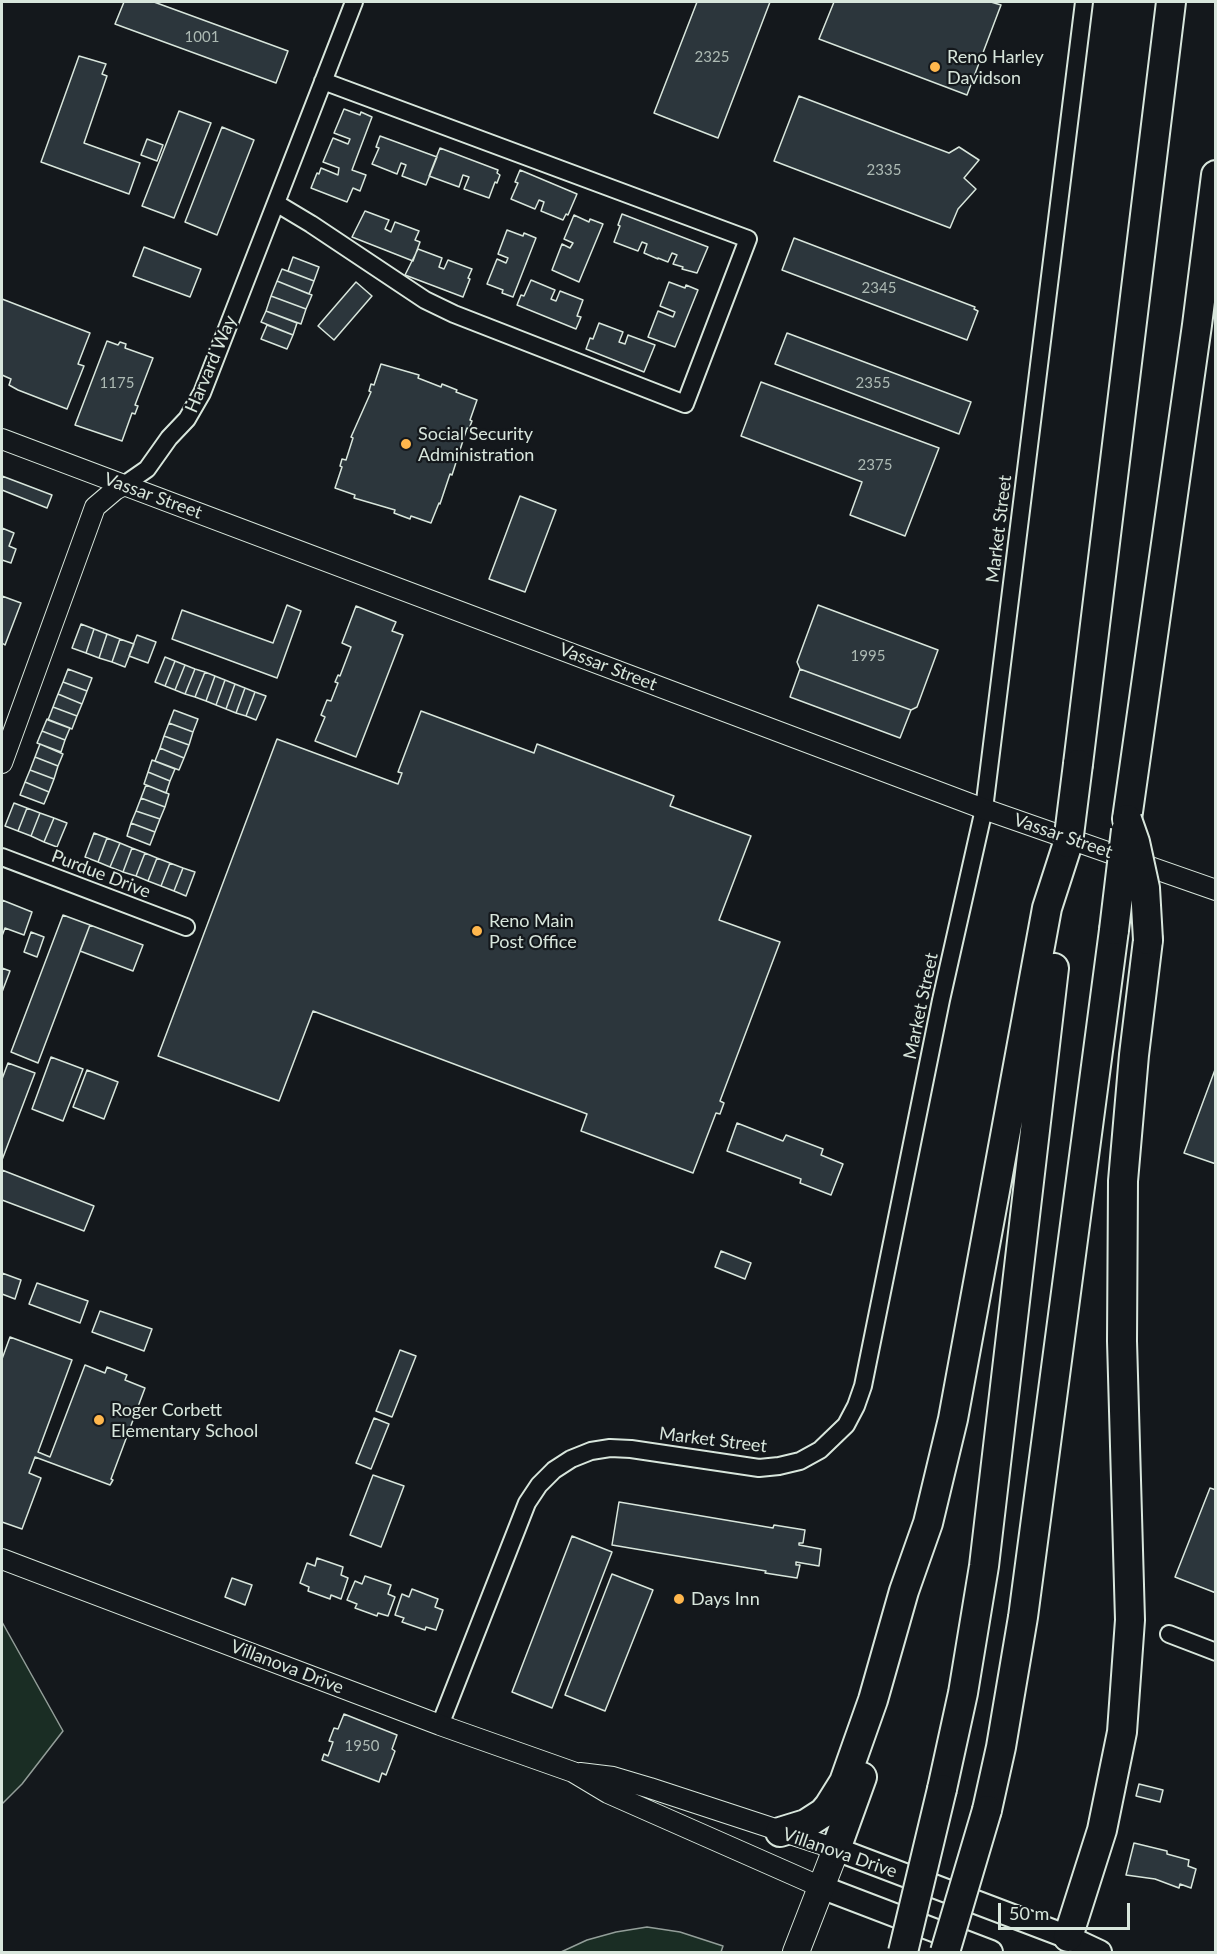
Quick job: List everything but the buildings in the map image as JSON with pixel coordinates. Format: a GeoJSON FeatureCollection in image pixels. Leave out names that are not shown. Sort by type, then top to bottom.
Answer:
{"type":"FeatureCollection","features":[{"type":"Feature","properties":{"kind":"highway"},"geometry":{"type":"LineString","coordinates":[[1152,2],[1158,108]]}},
{"type":"Feature","properties":{"kind":"highway"},"geometry":{"type":"LineString","coordinates":[[780,1832],[806,1824],[823,1813],[844,1782],[873,1701],[912,1566],[928,1523],[953,1419],[1068,843],[1171,2]]}},
{"type":"Feature","properties":{"kind":"highway"},"geometry":{"type":"LineString","coordinates":[[945,1953],[987,1810],[1007,1715],[1023,1617],[1127,819],[1197,325],[1215,175]]}},
{"type":"Feature","properties":{"kind":"highway"},"geometry":{"type":"LineString","coordinates":[[1197,325],[1215,277]]}},
{"type":"Feature","properties":{"kind":"highway"},"geometry":{"type":"LineString","coordinates":[[1065,1945],[1102,1830],[1112,1789],[1123,1721],[1130,1620],[1122,1352],[1123,1181],[1134,1055],[1148,940],[1145,888],[1136,842],[1127,819]]}},
{"type":"Feature","properties":{"kind":"highway"},"geometry":{"type":"LineString","coordinates":[[903,1953],[963,1693],[984,1566],[1054,909]]}},
{"type":"Feature","properties":{"kind":"highway"},"geometry":{"type":"LineString","coordinates":[[836,1849],[898,1670],[921,1587],[928,1523]]}},
{"type":"Feature","properties":{"kind":"main road","name":"Villanova Drive"},"geometry":{"type":"LineString","coordinates":[[836,1849],[1065,1945],[1100,1953]]}},
{"type":"Feature","properties":{"kind":"main road"},"geometry":{"type":"LineString","coordinates":[[796,1953],[836,1849]]}},
{"type":"Feature","properties":{"kind":"main road","name":"Villanova Drive"},"geometry":{"type":"LineString","coordinates":[[822,1887],[991,1953]]}},
{"type":"Feature","properties":{"kind":"street","name":"Harvard Way"},"geometry":{"type":"LineString","coordinates":[[2,763],[95,507],[147,469],[195,408],[202,393],[354,2]]}},
{"type":"Feature","properties":{"kind":"street","name":"Market Street"},"geometry":{"type":"LineString","coordinates":[[440,1725],[527,1503],[539,1485],[554,1470],[571,1459],[591,1451],[610,1448],[631,1449],[759,1468],[779,1466],[800,1461],[820,1450],[846,1425],[856,1406],[863,1386],[941,1000],[984,809],[1084,2]]}},
{"type":"Feature","properties":{"kind":"street"},"geometry":{"type":"LineString","coordinates":[[276,203],[425,300],[454,314],[685,404],[748,239],[323,81]]}},
{"type":"Feature","properties":{"kind":"street","name":"Vassar Street"},"geometry":{"type":"LineString","coordinates":[[2,439],[984,809],[1214,884]]}},
{"type":"Feature","properties":{"kind":"street","name":"Purdue Drive"},"geometry":{"type":"LineString","coordinates":[[2,857],[186,927]]}},
{"type":"Feature","properties":{"kind":"street","name":"Villanova Drive"},"geometry":{"type":"LineString","coordinates":[[2,1559],[440,1725],[573,1772],[608,1793],[822,1887]]}},
{"type":"Feature","properties":{"kind":"street"},"geometry":{"type":"LineString","coordinates":[[1169,1634],[1215,1652]]}},
{"type":"Feature","properties":{"kind":"street","name":"Villanova Drive"},"geometry":{"type":"LineString","coordinates":[[573,1772],[613,1777],[641,1785],[836,1849]]}},
{"type":"Feature","properties":{"kind":"green space"},"geometry":{"type":"Polygon","coordinates":[[[2,1622],[63,1731],[22,1784],[2,1804],[2,1622]]]}},
{"type":"Feature","properties":{"kind":"green space"},"geometry":{"type":"Polygon","coordinates":[[[647,1927],[680,1932],[723,1946],[721,1952],[561,1952],[587,1940],[647,1927]]]}},
{"type":"Feature","properties":{"kind":"place","name":"Reno Harley Davidson"},"geometry":{"type":"Point","coordinates":[935,67]}},
{"type":"Feature","properties":{"kind":"place","name":"Social Security Administration"},"geometry":{"type":"Point","coordinates":[406,444]}},
{"type":"Feature","properties":{"kind":"place","name":"Reno Main Post Office"},"geometry":{"type":"Point","coordinates":[477,931]}},
{"type":"Feature","properties":{"kind":"place","name":"Roger Corbett Elementary School"},"geometry":{"type":"Point","coordinates":[99,1420]}},
{"type":"Feature","properties":{"kind":"place","name":"Days Inn"},"geometry":{"type":"Point","coordinates":[679,1599]}}]}
